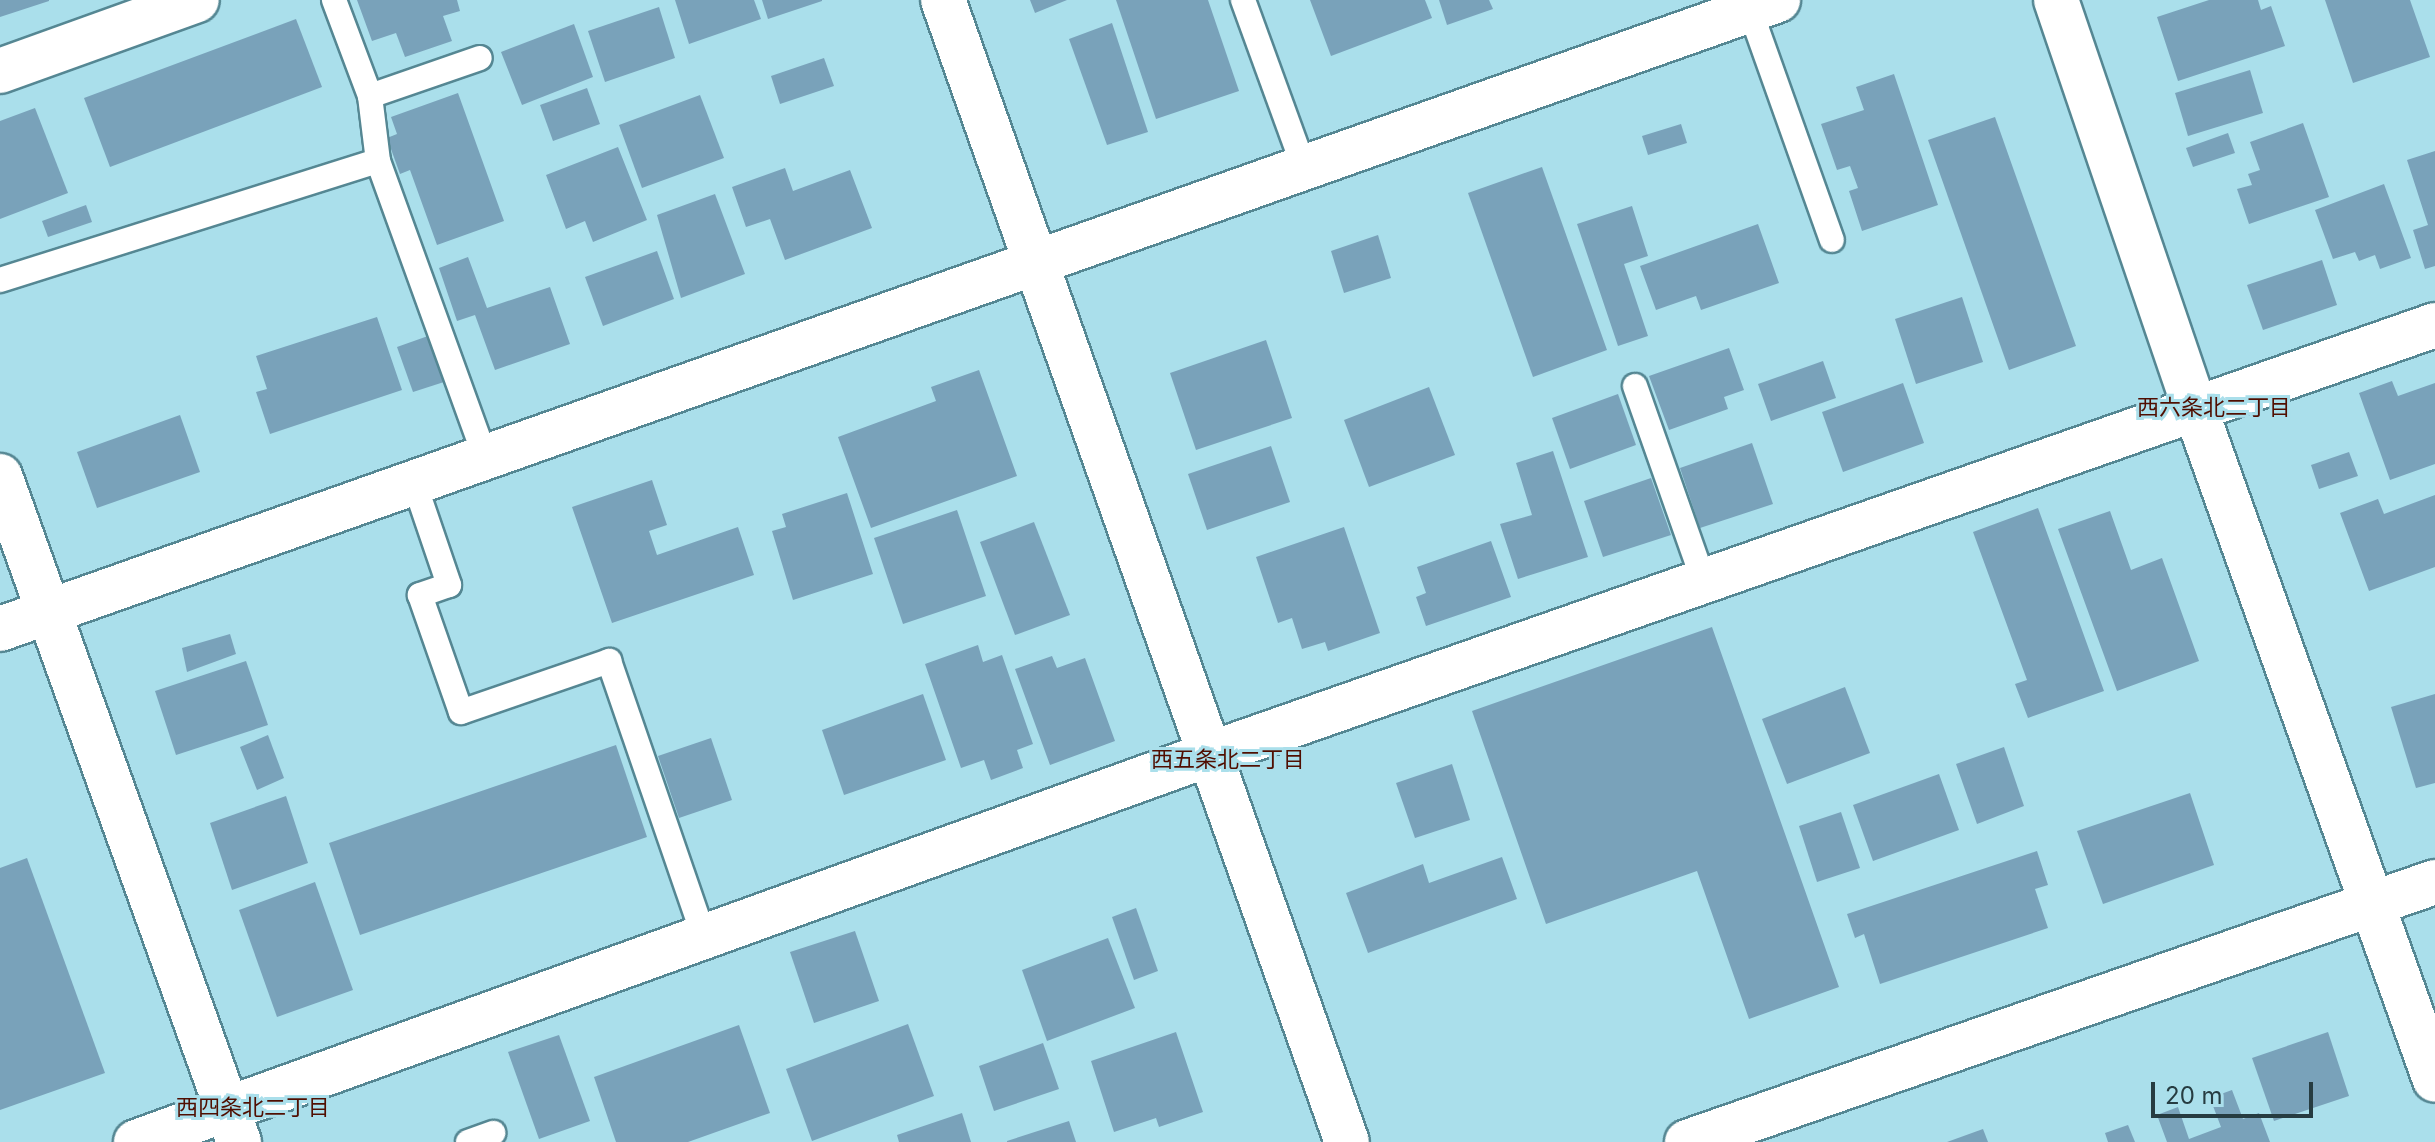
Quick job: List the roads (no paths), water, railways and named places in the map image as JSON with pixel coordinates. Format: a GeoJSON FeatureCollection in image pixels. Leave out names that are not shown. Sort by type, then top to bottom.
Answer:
{"type":"FeatureCollection","features":[{"type":"Feature","properties":{"kind":"street"},"geometry":{"type":"LineString","coordinates":[[0,71],[197,0]]}},
{"type":"Feature","properties":{"kind":"street"},"geometry":{"type":"LineString","coordinates":[[943,0],[1213,753],[1347,1142]]}},
{"type":"Feature","properties":{"kind":"street"},"geometry":{"type":"LineString","coordinates":[[2056,0],[2196,411],[2435,1080]]}},
{"type":"Feature","properties":{"kind":"street"},"geometry":{"type":"LineString","coordinates":[[0,629],[1764,5]]}},
{"type":"Feature","properties":{"kind":"street"},"geometry":{"type":"LineString","coordinates":[[136,1142],[233,1125],[704,937],[1213,753],[2435,325]]}},
{"type":"Feature","properties":{"kind":"street"},"geometry":{"type":"LineString","coordinates":[[0,476],[233,1125]]}},
{"type":"Feature","properties":{"kind":"street"},"geometry":{"type":"LineString","coordinates":[[1687,1142],[2435,882]]}},
{"type":"Feature","properties":{"kind":"lane"},"geometry":{"type":"LineString","coordinates":[[334,0],[370,96],[378,161],[485,457]]}},
{"type":"Feature","properties":{"kind":"lane"},"geometry":{"type":"LineString","coordinates":[[1243,0],[1304,168]]}},
{"type":"Feature","properties":{"kind":"lane"},"geometry":{"type":"LineString","coordinates":[[1764,5],[1832,240]]}},
{"type":"Feature","properties":{"kind":"lane"},"geometry":{"type":"LineString","coordinates":[[370,96],[480,58]]}},
{"type":"Feature","properties":{"kind":"lane"},"geometry":{"type":"LineString","coordinates":[[0,280],[378,161]]}},
{"type":"Feature","properties":{"kind":"lane"},"geometry":{"type":"LineString","coordinates":[[1635,386],[1704,582]]}},
{"type":"Feature","properties":{"kind":"lane"},"geometry":{"type":"LineString","coordinates":[[414,482],[449,585],[420,595],[461,712],[609,661],[704,937]]}},
{"type":"Feature","properties":{"kind":"lane"},"geometry":{"type":"LineString","coordinates":[[468,1142],[493,1133]]}},
{"type":"Feature","properties":{"kind":"district","name":"西六条北二丁目"},"geometry":{"type":"Point","coordinates":[2214,408]}},
{"type":"Feature","properties":{"kind":"district","name":"西五条北二丁目"},"geometry":{"type":"Point","coordinates":[1228,760]}},
{"type":"Feature","properties":{"kind":"district","name":"西四条北二丁目"},"geometry":{"type":"Point","coordinates":[253,1108]}}]}
